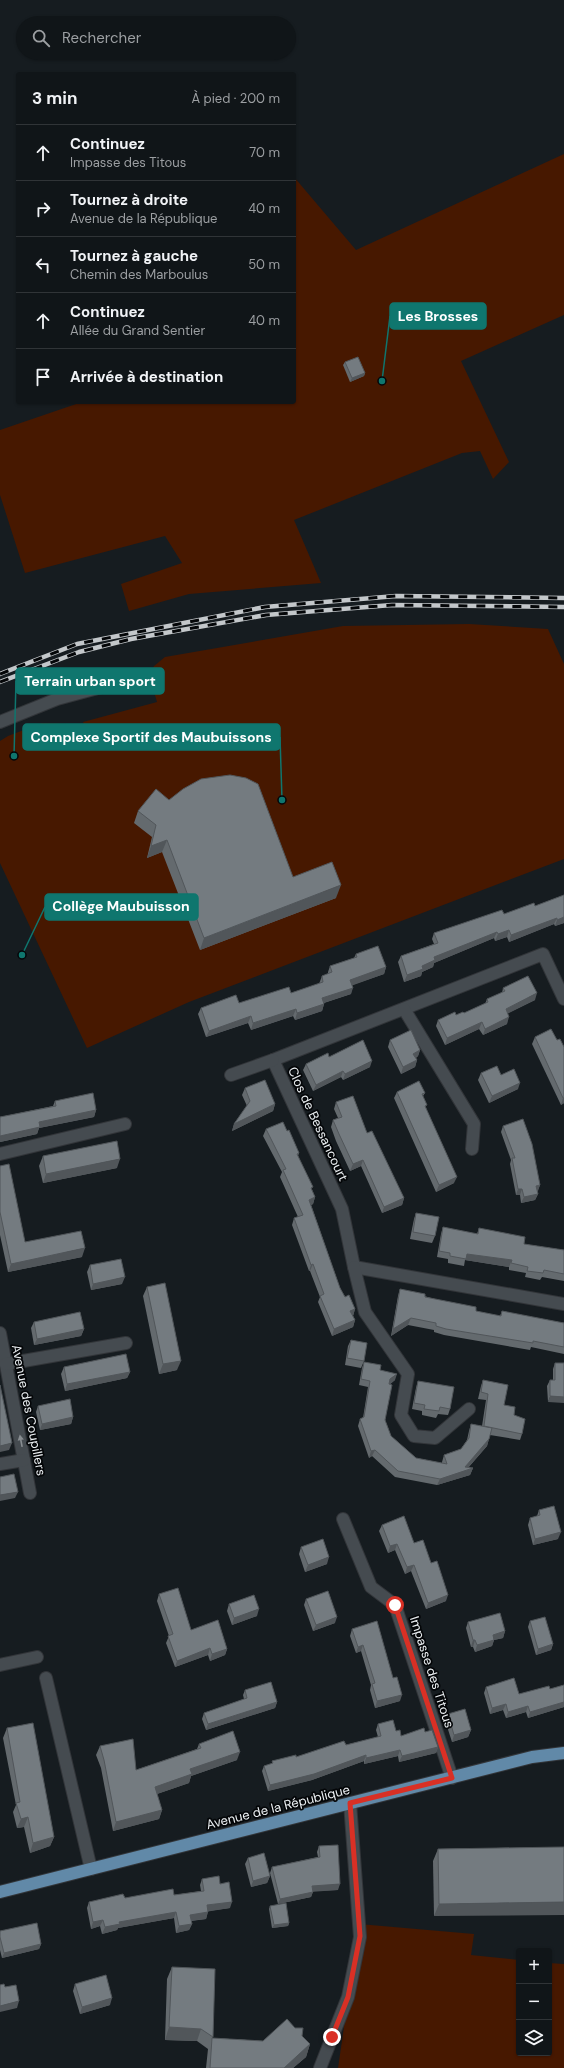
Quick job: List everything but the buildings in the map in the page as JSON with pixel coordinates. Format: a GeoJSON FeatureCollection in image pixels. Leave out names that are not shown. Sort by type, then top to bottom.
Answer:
{"type":"FeatureCollection","features":[{"type":"Feature","properties":{"kind":"main road","name":"Avenue de la République"},"geometry":{"type":"LineString","coordinates":[[0,1892],[532,1757],[564,1753]]}},
{"type":"Feature","properties":{"kind":"street"},"geometry":{"type":"LineString","coordinates":[[0,722],[57,699],[131,679]]}},
{"type":"Feature","properties":{"kind":"street","name":"Clos de Bessancourt"},"geometry":{"type":"LineString","coordinates":[[469,1409],[436,1438],[414,1436],[401,1415],[408,1374],[365,1312],[342,1209],[273,1060],[543,954],[559,975],[564,999]]}},
{"type":"Feature","properties":{"kind":"street"},"geometry":{"type":"LineString","coordinates":[[404,1009],[474,1124],[472,1149]]}},
{"type":"Feature","properties":{"kind":"street"},"geometry":{"type":"LineString","coordinates":[[231,1075],[273,1060]]}},
{"type":"Feature","properties":{"kind":"street"},"geometry":{"type":"LineString","coordinates":[[0,1154],[125,1124]]}},
{"type":"Feature","properties":{"kind":"street"},"geometry":{"type":"LineString","coordinates":[[354,1267],[564,1304]]}},
{"type":"Feature","properties":{"kind":"street","name":"Avenue des Coupillers"},"geometry":{"type":"LineString","coordinates":[[0,1333],[30,1493]]}},
{"type":"Feature","properties":{"kind":"street"},"geometry":{"type":"LineString","coordinates":[[6,1364],[126,1343]]}},
{"type":"Feature","properties":{"kind":"street"},"geometry":{"type":"LineString","coordinates":[[0,1464],[24,1460]]}},
{"type":"Feature","properties":{"kind":"street","name":"Impasse des Titous"},"geometry":{"type":"LineString","coordinates":[[343,1519],[370,1587],[395,1605],[452,1778]]}},
{"type":"Feature","properties":{"kind":"street"},"geometry":{"type":"LineString","coordinates":[[0,1665],[37,1657]]}},
{"type":"Feature","properties":{"kind":"street"},"geometry":{"type":"LineString","coordinates":[[46,1678],[91,1869]]}},
{"type":"Feature","properties":{"kind":"street"},"geometry":{"type":"LineString","coordinates":[[320,2068],[348,1997],[360,1936],[350,1803]]}},
{"type":"Feature","properties":{"kind":"shaded area"},"geometry":{"type":"Polygon","coordinates":[[[564,154],[564,315],[461,361],[509,462],[493,479],[480,451],[462,453],[294,520],[321,583],[189,594],[129,611],[121,584],[182,563],[165,536],[25,573],[0,495],[0,430],[76,404],[296,404],[296,179],[356,250],[564,154]]]}},
{"type":"Feature","properties":{"kind":"shaded area"},"geometry":{"type":"Polygon","coordinates":[[[469,624],[548,629],[564,664],[564,859],[189,1002],[87,1048],[0,863],[0,741],[8,736],[42,723],[66,724],[70,734],[85,727],[83,722],[157,702],[149,675],[154,666],[165,657],[343,626],[469,624]]]}},
{"type":"Feature","properties":{"kind":"shaded area"},"geometry":{"type":"Polygon","coordinates":[[[359,1924],[474,1934],[471,1955],[516,1960],[516,2056],[552,2056],[552,1963],[564,1964],[564,2068],[338,2068],[359,1924]]]}},
{"type":"Feature","properties":{"kind":"railway"},"geometry":{"type":"LineString","coordinates":[[0,674],[77,644],[265,607],[396,596],[564,598]]}},
{"type":"Feature","properties":{"kind":"railway"},"geometry":{"type":"LineString","coordinates":[[0,682],[79,652],[131,639],[266,615],[392,605],[564,607]]}},
{"type":"Feature","properties":{"kind":"place","name":"Les Brosses"},"geometry":{"type":"Point","coordinates":[382,381]}},
{"type":"Feature","properties":{"kind":"place","name":"Terrain urban sport"},"geometry":{"type":"Point","coordinates":[14,756]}},
{"type":"Feature","properties":{"kind":"place","name":"Complexe Sportif des Maubuissons"},"geometry":{"type":"Point","coordinates":[282,800]}},
{"type":"Feature","properties":{"kind":"place","name":"Collège Maubuisson"},"geometry":{"type":"Point","coordinates":[22,955]}},
{"type":"Feature","properties":{"kind":"route"},"geometry":{"type":"LineString","coordinates":[[332,2037],[348,1997],[360,1936],[350,1803],[452,1778],[395,1605]]}}]}
